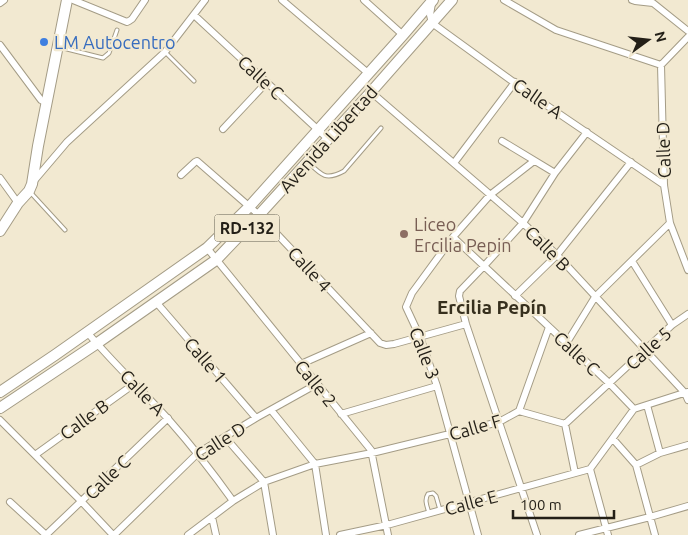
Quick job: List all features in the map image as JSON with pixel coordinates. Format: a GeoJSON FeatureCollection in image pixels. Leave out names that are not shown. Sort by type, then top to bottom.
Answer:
{"type":"FeatureCollection","features":[{"type":"Feature","properties":{"kind":"main road"},"geometry":{"type":"LineString","coordinates":[[0,231],[30,187],[67,0]]}},
{"type":"Feature","properties":{"kind":"main road","name":"Avenida Libertad"},"geometry":{"type":"LineString","coordinates":[[0,392],[207,248],[249,207],[433,0]]}},
{"type":"Feature","properties":{"kind":"main road","name":"Avenida Libertad"},"geometry":{"type":"LineString","coordinates":[[0,408],[216,260],[260,215],[452,0]]}},
{"type":"Feature","properties":{"kind":"street"},"geometry":{"type":"LineString","coordinates":[[0,3],[4,0]]}},
{"type":"Feature","properties":{"kind":"street"},"geometry":{"type":"LineString","coordinates":[[73,0],[129,22],[145,0]]}},
{"type":"Feature","properties":{"kind":"street"},"geometry":{"type":"LineString","coordinates":[[30,187],[67,142],[165,52],[205,0]]}},
{"type":"Feature","properties":{"kind":"street"},"geometry":{"type":"LineString","coordinates":[[282,0],[368,73]]}},
{"type":"Feature","properties":{"kind":"street"},"geometry":{"type":"LineString","coordinates":[[364,0],[403,35]]}},
{"type":"Feature","properties":{"kind":"street"},"geometry":{"type":"LineString","coordinates":[[432,23],[431,10],[433,0]]}},
{"type":"Feature","properties":{"kind":"street"},"geometry":{"type":"LineString","coordinates":[[504,0],[556,30],[661,65],[688,37]]}},
{"type":"Feature","properties":{"kind":"street"},"geometry":{"type":"LineString","coordinates":[[632,0],[654,1],[688,31]]}},
{"type":"Feature","properties":{"kind":"street","name":"Calle C"},"geometry":{"type":"LineString","coordinates":[[194,15],[328,139]]}},
{"type":"Feature","properties":{"kind":"street","name":"Calle A"},"geometry":{"type":"LineString","coordinates":[[432,23],[516,82],[530,94],[664,185]]}},
{"type":"Feature","properties":{"kind":"street"},"geometry":{"type":"LineString","coordinates":[[0,45],[42,100],[47,103]]}},
{"type":"Feature","properties":{"kind":"street","name":"Calle D"},"geometry":{"type":"LineString","coordinates":[[661,65],[664,185],[670,223],[688,270]]}},
{"type":"Feature","properties":{"kind":"street"},"geometry":{"type":"LineString","coordinates":[[223,129],[267,82]]}},
{"type":"Feature","properties":{"kind":"street"},"geometry":{"type":"LineString","coordinates":[[454,163],[516,82]]}},
{"type":"Feature","properties":{"kind":"street","name":"Calle B"},"geometry":{"type":"LineString","coordinates":[[371,92],[523,223],[557,255],[686,392],[688,400]]}},
{"type":"Feature","properties":{"kind":"street"},"geometry":{"type":"LineString","coordinates":[[536,535],[458,296],[460,291],[523,223],[555,173],[587,132]]}},
{"type":"Feature","properties":{"kind":"street"},"geometry":{"type":"LineString","coordinates":[[502,141],[555,173]]}},
{"type":"Feature","properties":{"kind":"street","name":"Calle 4"},"geometry":{"type":"LineString","coordinates":[[181,175],[197,161],[260,215],[371,333]]}},
{"type":"Feature","properties":{"kind":"street","name":"Calle 3"},"geometry":{"type":"LineString","coordinates":[[478,535],[437,386],[420,337],[406,307],[412,293],[453,237],[490,196],[534,161]]}},
{"type":"Feature","properties":{"kind":"street"},"geometry":{"type":"LineString","coordinates":[[515,296],[557,255],[631,162]]}},
{"type":"Feature","properties":{"kind":"street"},"geometry":{"type":"LineString","coordinates":[[0,178],[18,203]]}},
{"type":"Feature","properties":{"kind":"street"},"geometry":{"type":"LineString","coordinates":[[566,344],[595,297],[670,223]]}},
{"type":"Feature","properties":{"kind":"street","name":"Calle C"},"geometry":{"type":"LineString","coordinates":[[453,237],[609,382],[634,409]]}},
{"type":"Feature","properties":{"kind":"street","name":"Calle 2"},"geometry":{"type":"LineString","coordinates":[[207,248],[371,450],[388,535]]}},
{"type":"Feature","properties":{"kind":"street"},"geometry":{"type":"LineString","coordinates":[[632,261],[672,325]]}},
{"type":"Feature","properties":{"kind":"street","name":"Calle 1"},"geometry":{"type":"LineString","coordinates":[[140,295],[152,304],[256,418]]}},
{"type":"Feature","properties":{"kind":"street","name":"Calle 5"},"geometry":{"type":"LineString","coordinates":[[565,424],[672,325],[688,314]]}},
{"type":"Feature","properties":{"kind":"street"},"geometry":{"type":"LineString","coordinates":[[301,364],[371,333],[380,343],[394,344],[466,324]]}},
{"type":"Feature","properties":{"kind":"street","name":"Calle F"},"geometry":{"type":"LineString","coordinates":[[372,453],[499,422],[519,411],[550,327]]}},
{"type":"Feature","properties":{"kind":"street","name":"Calle A"},"geometry":{"type":"LineString","coordinates":[[87,332],[96,344],[168,418],[198,453],[233,501]]}},
{"type":"Feature","properties":{"kind":"street","name":"Calle B"},"geometry":{"type":"LineString","coordinates":[[35,455],[134,384]]}},
{"type":"Feature","properties":{"kind":"street","name":"Calle D"},"geometry":{"type":"LineString","coordinates":[[113,535],[198,453],[317,384]]}},
{"type":"Feature","properties":{"kind":"street"},"geometry":{"type":"LineString","coordinates":[[341,414],[437,386]]}},
{"type":"Feature","properties":{"kind":"street"},"geometry":{"type":"LineString","coordinates":[[608,535],[590,469],[634,409],[686,392]]}},
{"type":"Feature","properties":{"kind":"street"},"geometry":{"type":"LineString","coordinates":[[647,405],[660,453]]}},
{"type":"Feature","properties":{"kind":"street"},"geometry":{"type":"LineString","coordinates":[[272,410],[315,464],[326,535]]}},
{"type":"Feature","properties":{"kind":"street"},"geometry":{"type":"LineString","coordinates":[[519,411],[565,424],[575,473]]}},
{"type":"Feature","properties":{"kind":"street","name":"Calle C"},"geometry":{"type":"LineString","coordinates":[[46,535],[168,418]]}},
{"type":"Feature","properties":{"kind":"street"},"geometry":{"type":"LineString","coordinates":[[0,420],[113,535]]}},
{"type":"Feature","properties":{"kind":"street"},"geometry":{"type":"LineString","coordinates":[[225,437],[264,482],[273,535]]}},
{"type":"Feature","properties":{"kind":"street"},"geometry":{"type":"LineString","coordinates":[[613,439],[636,465],[655,535]]}},
{"type":"Feature","properties":{"kind":"street"},"geometry":{"type":"LineString","coordinates":[[636,465],[660,453],[688,445]]}},
{"type":"Feature","properties":{"kind":"street"},"geometry":{"type":"LineString","coordinates":[[188,535],[233,501],[264,482],[315,464],[372,453]]}},
{"type":"Feature","properties":{"kind":"street","name":"Calle E"},"geometry":{"type":"LineString","coordinates":[[340,535],[387,525],[590,469]]}},
{"type":"Feature","properties":{"kind":"street"},"geometry":{"type":"LineString","coordinates":[[10,502],[46,535]]}},
{"type":"Feature","properties":{"kind":"street"},"geometry":{"type":"LineString","coordinates":[[579,535],[688,506]]}},
{"type":"Feature","properties":{"kind":"street"},"geometry":{"type":"LineString","coordinates":[[212,517],[216,535]]}},
{"type":"Feature","properties":{"kind":"lane"},"geometry":{"type":"LineString","coordinates":[[58,46],[103,58],[109,53],[117,30]]}},
{"type":"Feature","properties":{"kind":"lane"},"geometry":{"type":"LineString","coordinates":[[165,52],[194,81]]}},
{"type":"Feature","properties":{"kind":"lane"},"geometry":{"type":"LineString","coordinates":[[308,162],[320,174],[327,177],[336,176],[344,171],[380,128]]}},
{"type":"Feature","properties":{"kind":"lane"},"geometry":{"type":"LineString","coordinates":[[30,187],[65,230]]}},
{"type":"Feature","properties":{"kind":"lane"},"geometry":{"type":"LineString","coordinates":[[429,513],[426,502],[428,494],[433,493],[436,496],[440,510]]}},
{"type":"Feature","properties":{"kind":"place","name":"LM Autocentro"},"geometry":{"type":"Point","coordinates":[44,42]}},
{"type":"Feature","properties":{"kind":"place","name":"Liceo Ercilia Pepin"},"geometry":{"type":"Point","coordinates":[404,234]}},
{"type":"Feature","properties":{"kind":"district","name":"Ercilia Pepín"},"geometry":{"type":"Point","coordinates":[492,307]}}]}
